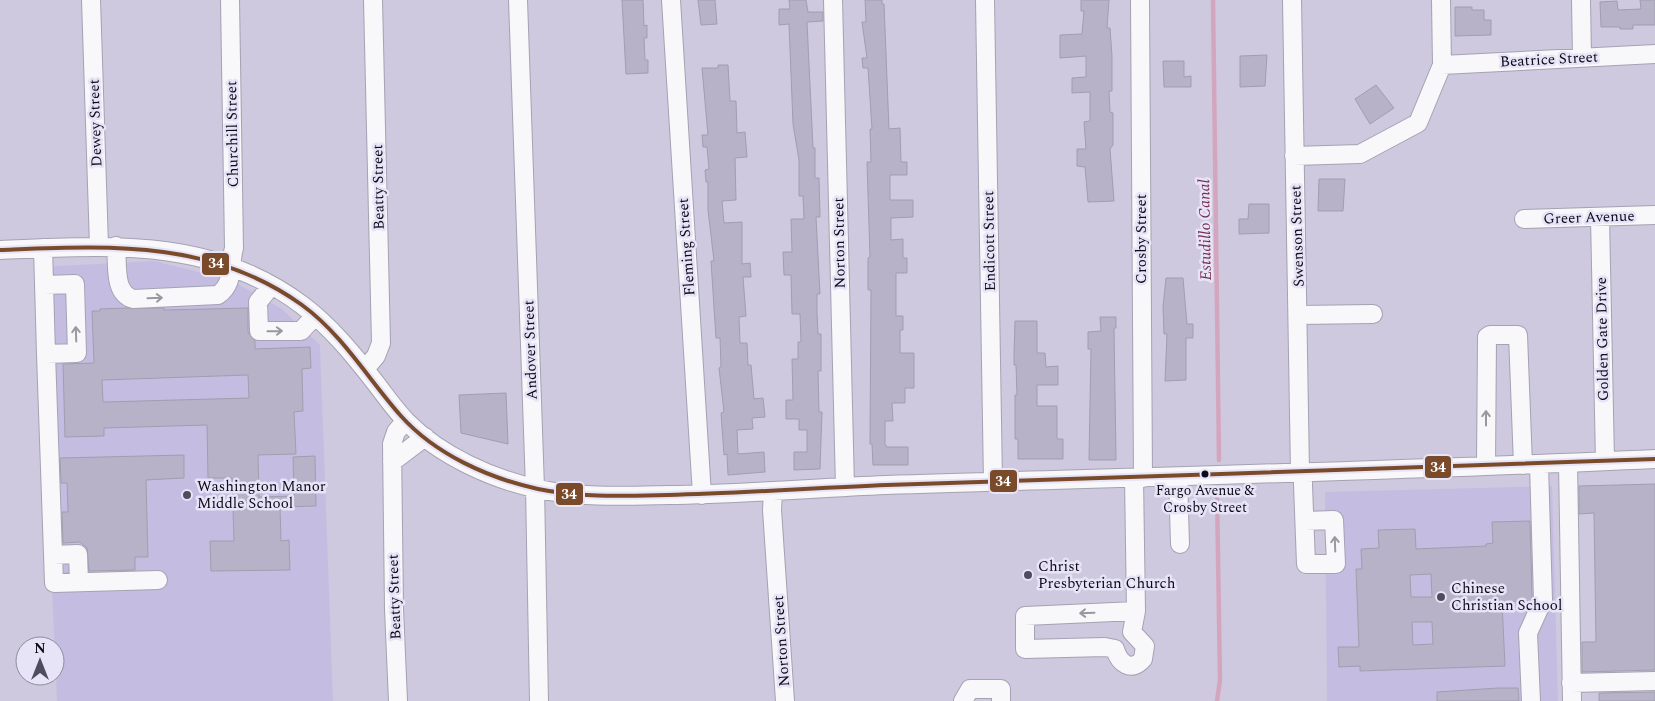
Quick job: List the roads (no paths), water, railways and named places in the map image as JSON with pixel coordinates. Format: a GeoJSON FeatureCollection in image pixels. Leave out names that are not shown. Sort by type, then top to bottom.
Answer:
{"type":"FeatureCollection","features":[{"type":"Feature","properties":{"kind":"street","name":"Dewey Street"},"geometry":{"type":"LineString","coordinates":[[91,0],[108,246],[122,291],[126,296],[133,298],[218,295],[226,290],[233,267]]}},
{"type":"Feature","properties":{"kind":"street","name":"Churchill Street"},"geometry":{"type":"LineString","coordinates":[[230,0],[233,267]]}},
{"type":"Feature","properties":{"kind":"street","name":"Beatty Street"},"geometry":{"type":"LineString","coordinates":[[365,369],[376,356],[381,343],[373,0]]}},
{"type":"Feature","properties":{"kind":"street","name":"Andover Street"},"geometry":{"type":"LineString","coordinates":[[518,0],[535,488],[539,701]]}},
{"type":"Feature","properties":{"kind":"street","name":"Fleming Street"},"geometry":{"type":"LineString","coordinates":[[671,0],[702,494]]}},
{"type":"Feature","properties":{"kind":"street","name":"Norton Street"},"geometry":{"type":"LineString","coordinates":[[833,0],[845,487]]}},
{"type":"Feature","properties":{"kind":"street","name":"Endicott Street"},"geometry":{"type":"LineString","coordinates":[[985,0],[993,482]]}},
{"type":"Feature","properties":{"kind":"street","name":"Crosby Street"},"geometry":{"type":"LineString","coordinates":[[1132,632],[1136,611],[1139,478],[1140,0]]}},
{"type":"Feature","properties":{"kind":"street","name":"Swenson Street"},"geometry":{"type":"LineString","coordinates":[[1292,0],[1301,472],[1306,564],[1336,564],[1334,520],[1304,521]]}},
{"type":"Feature","properties":{"kind":"street"},"geometry":{"type":"LineString","coordinates":[[1294,156],[1360,154],[1418,123],[1442,65],[1441,0]]}},
{"type":"Feature","properties":{"kind":"street"},"geometry":{"type":"LineString","coordinates":[[1581,0],[1582,58]]}},
{"type":"Feature","properties":{"kind":"street","name":"Beatrice Street"},"geometry":{"type":"LineString","coordinates":[[1442,65],[1655,54]]}},
{"type":"Feature","properties":{"kind":"street","name":"Greer Avenue"},"geometry":{"type":"LineString","coordinates":[[1524,219],[1655,215]]}},
{"type":"Feature","properties":{"kind":"street","name":"Golden Gate Drive"},"geometry":{"type":"LineString","coordinates":[[1600,217],[1605,461]]}},
{"type":"Feature","properties":{"kind":"street"},"geometry":{"type":"LineString","coordinates":[[0,250],[108,246],[138,247],[169,251],[233,267],[271,286],[314,316],[334,334],[365,369],[405,420],[425,438],[460,460],[497,476],[535,488],[593,497],[1531,465],[1655,459]]}},
{"type":"Feature","properties":{"kind":"street"},"geometry":{"type":"LineString","coordinates":[[43,248],[54,583],[158,580]]}},
{"type":"Feature","properties":{"kind":"street"},"geometry":{"type":"LineString","coordinates":[[44,285],[75,284],[77,353],[46,354]]}},
{"type":"Feature","properties":{"kind":"street"},"geometry":{"type":"LineString","coordinates":[[271,286],[258,302],[259,332],[301,331],[314,316]]}},
{"type":"Feature","properties":{"kind":"street"},"geometry":{"type":"LineString","coordinates":[[1299,314],[1373,314]]}},
{"type":"Feature","properties":{"kind":"street"},"geometry":{"type":"LineString","coordinates":[[1486,466],[1487,337],[1490,335],[1518,335],[1543,600],[1528,633],[1531,701]]}},
{"type":"Feature","properties":{"kind":"street","name":"Beatty Street"},"geometry":{"type":"LineString","coordinates":[[398,701],[394,609],[392,444],[396,432],[405,420]]}},
{"type":"Feature","properties":{"kind":"street"},"geometry":{"type":"LineString","coordinates":[[392,462],[425,438]]}},
{"type":"Feature","properties":{"kind":"street"},"geometry":{"type":"LineString","coordinates":[[1568,463],[1572,701]]}},
{"type":"Feature","properties":{"kind":"street"},"geometry":{"type":"LineString","coordinates":[[1178,477],[1180,544]]}},
{"type":"Feature","properties":{"kind":"street","name":"Norton Street"},"geometry":{"type":"LineString","coordinates":[[773,491],[772,510],[785,701]]}},
{"type":"Feature","properties":{"kind":"street"},"geometry":{"type":"LineString","coordinates":[[53,554],[78,554],[79,582]]}},
{"type":"Feature","properties":{"kind":"street"},"geometry":{"type":"LineString","coordinates":[[1105,646],[1132,632],[1145,646],[1145,655],[1140,663],[1133,666],[1125,665],[1118,660],[1115,649],[1105,646],[1026,649],[1025,616],[1136,611]]}},
{"type":"Feature","properties":{"kind":"street"},"geometry":{"type":"LineString","coordinates":[[1571,683],[1655,681]]}},
{"type":"Feature","properties":{"kind":"street"},"geometry":{"type":"LineString","coordinates":[[963,701],[970,689],[1001,689],[1001,701]]}},
{"type":"Feature","properties":{"kind":"waterway","name":"Estudillo Canal"},"geometry":{"type":"LineString","coordinates":[[1213,0],[1219,460]]}},
{"type":"Feature","properties":{"kind":"waterway","name":"Estudillo Canal"},"geometry":{"type":"LineString","coordinates":[[1217,494],[1220,680],[1217,701]]}},
{"type":"Feature","properties":{"kind":"place","name":"Fargo Avenue & Crosby Street"},"geometry":{"type":"Point","coordinates":[1205,474]}},
{"type":"Feature","properties":{"kind":"place","name":"Washington Manor Middle School"},"geometry":{"type":"Point","coordinates":[187,495]}},
{"type":"Feature","properties":{"kind":"place","name":"Christ Presbyterian Church"},"geometry":{"type":"Point","coordinates":[1028,575]}},
{"type":"Feature","properties":{"kind":"place","name":"Chinese Christian School"},"geometry":{"type":"Point","coordinates":[1441,597]}}]}
